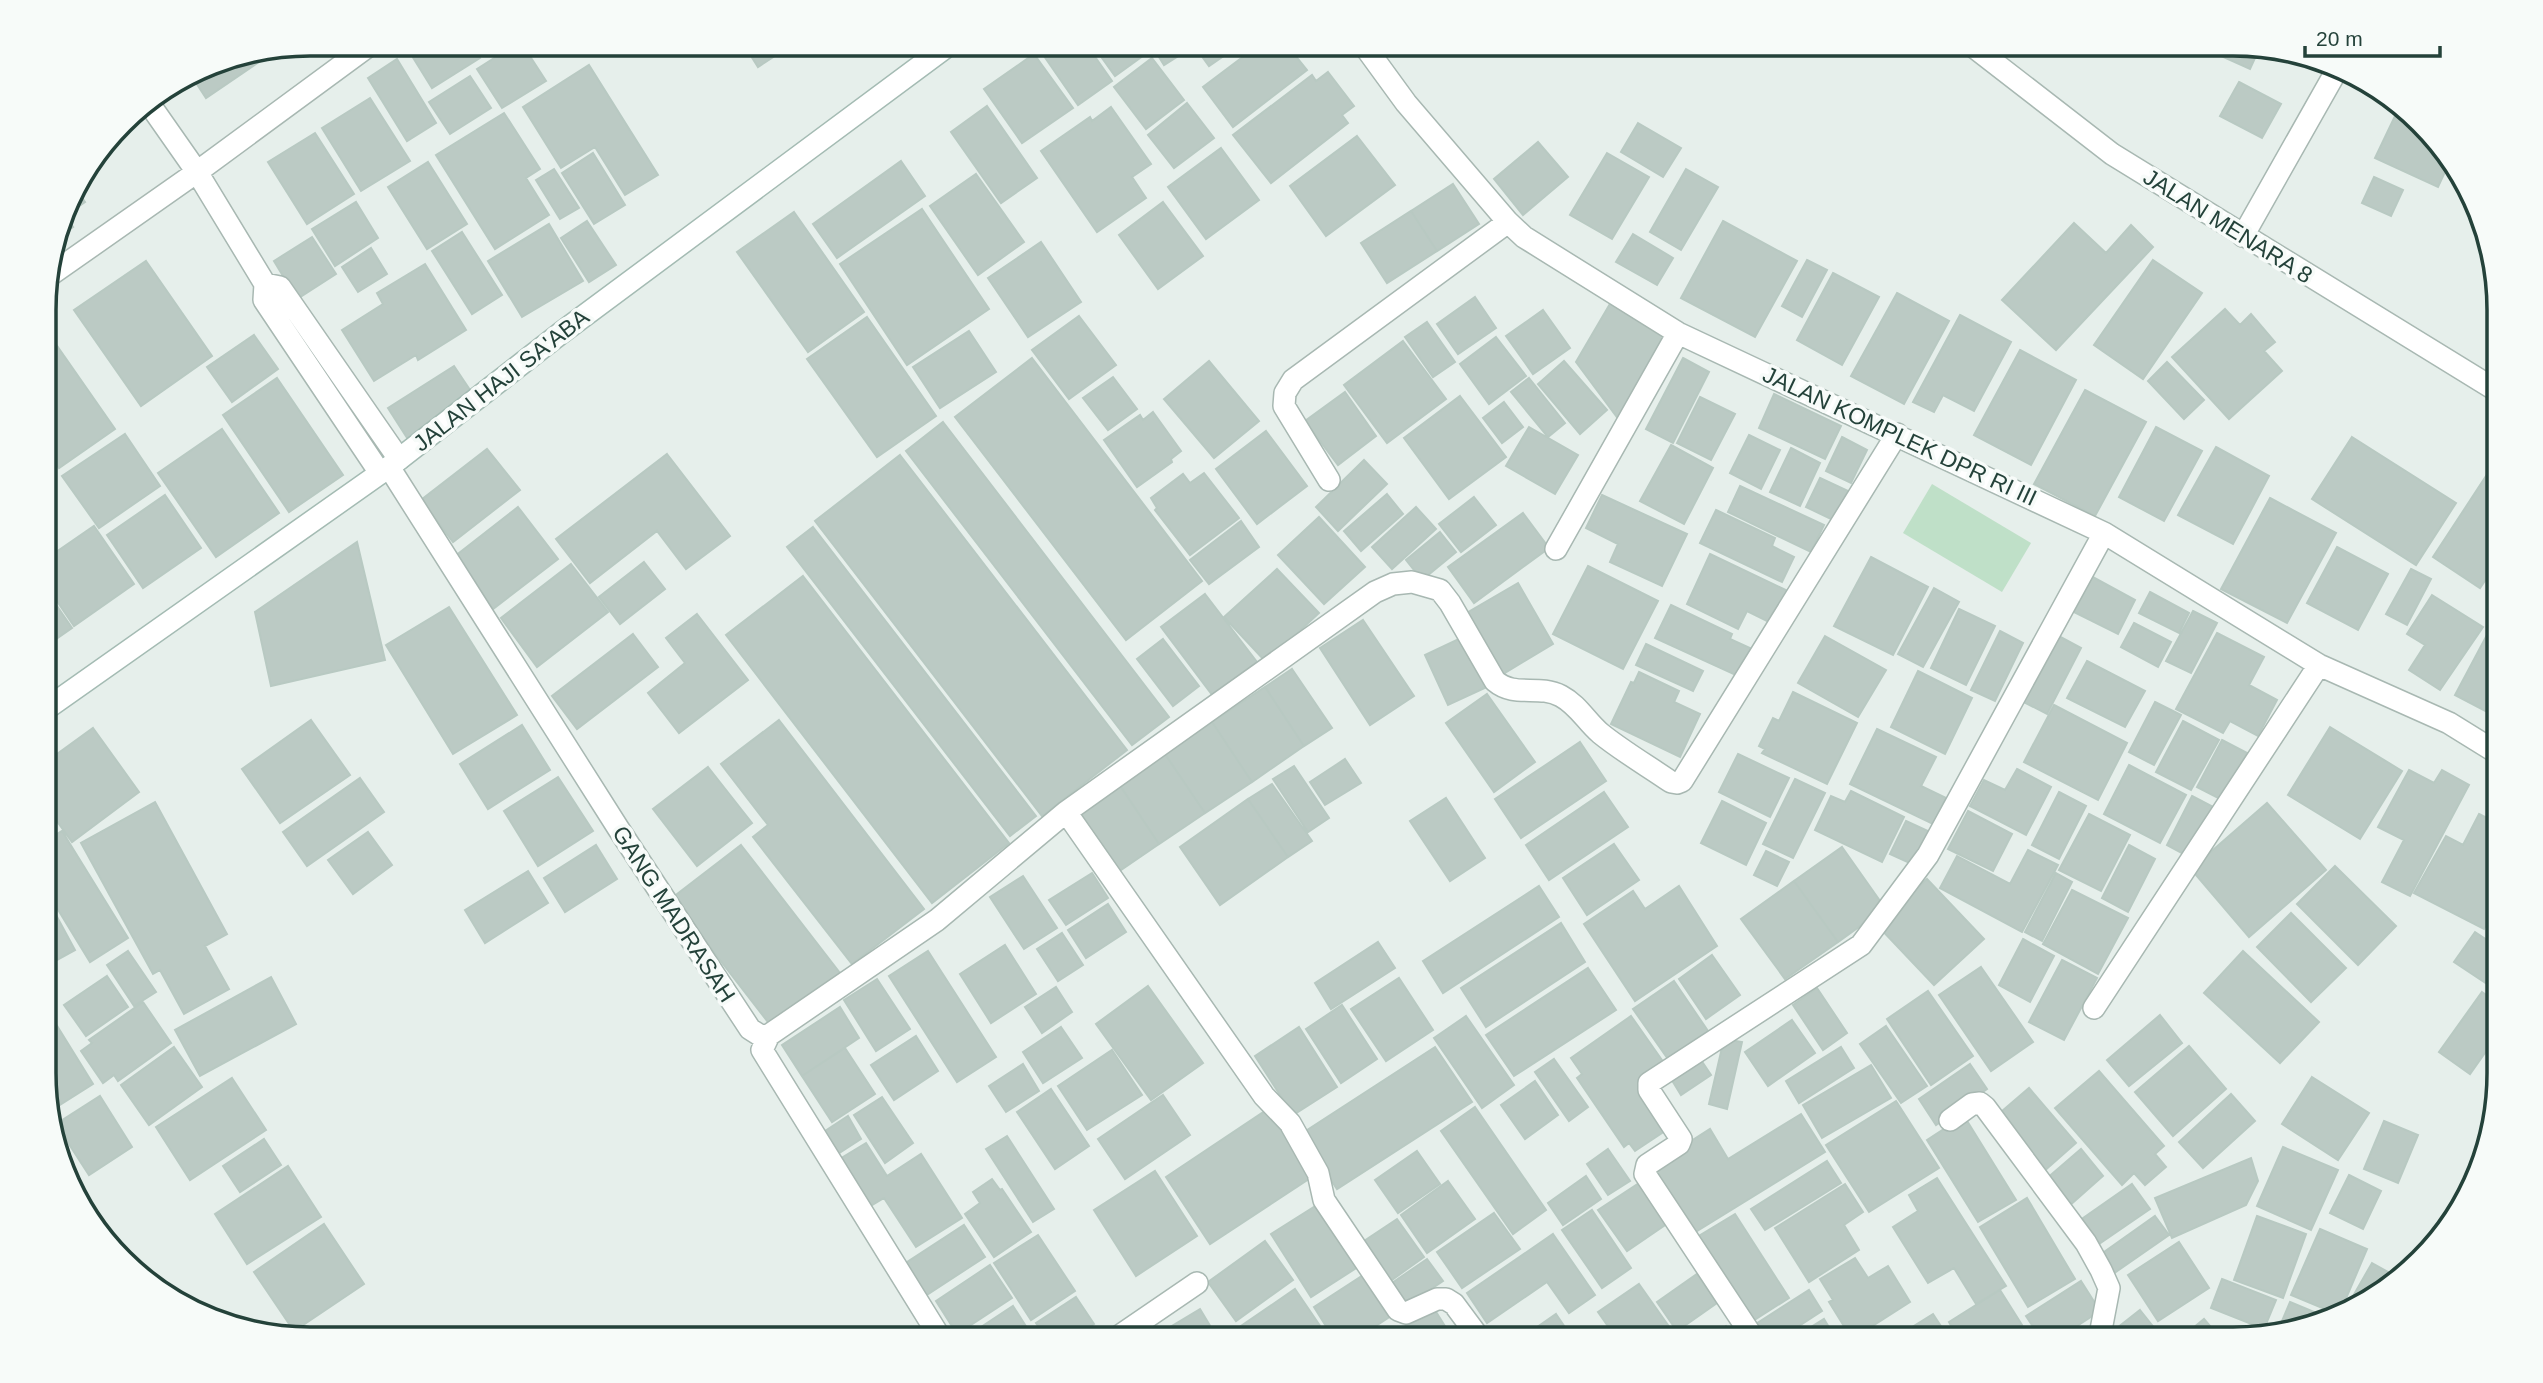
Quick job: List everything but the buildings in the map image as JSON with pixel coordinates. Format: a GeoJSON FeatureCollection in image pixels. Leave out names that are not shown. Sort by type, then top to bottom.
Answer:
{"type":"FeatureCollection","features":[{"type":"Feature","properties":{"kind":"street"},"geometry":{"type":"LineString","coordinates":[[60,268],[355,56]]}},
{"type":"Feature","properties":{"kind":"street","name":"JALAN HAJI SA'ABA"},"geometry":{"type":"LineString","coordinates":[[56,702],[389,467],[561,332],[934,56]]}},
{"type":"Feature","properties":{"kind":"street","name":"JALAN KOMPLEK DPR RI III"},"geometry":{"type":"LineString","coordinates":[[1372,56],[1406,103],[1524,237],[1678,332],[2104,533],[2319,664],[2449,723],[2487,747]]}},
{"type":"Feature","properties":{"kind":"street","name":"JALAN MENARA 8"},"geometry":{"type":"LineString","coordinates":[[1985,56],[2112,154],[2487,385]]}},
{"type":"Feature","properties":{"kind":"street"},"geometry":{"type":"LineString","coordinates":[[2243,236],[2334,77]]}},
{"type":"Feature","properties":{"kind":"street","name":"GANG MADRASAH"},"geometry":{"type":"LineString","coordinates":[[154,110],[197,172],[265,284],[264,300],[389,467],[618,828],[750,1029],[761,1036],[769,1034]]}},
{"type":"Feature","properties":{"kind":"street"},"geometry":{"type":"LineString","coordinates":[[1329,480],[1284,406],[1285,393],[1293,380],[1508,222]]}},
{"type":"Feature","properties":{"kind":"street"},"geometry":{"type":"LineString","coordinates":[[1556,549],[1678,332]]}},
{"type":"Feature","properties":{"kind":"street"},"geometry":{"type":"LineString","coordinates":[[934,1327],[762,1050],[769,1034],[937,920],[1066,812],[1375,592],[1393,584],[1412,582],[1440,590],[1494,681],[1502,687],[1508,690],[1543,691],[1559,695],[1574,704],[1599,732],[1671,782],[1682,781],[1897,434]]}},
{"type":"Feature","properties":{"kind":"street"},"geometry":{"type":"LineString","coordinates":[[1746,1327],[1646,1174],[1647,1165],[1679,1144],[1681,1139],[1649,1090],[1649,1083],[1861,945],[1928,855],[2104,533]]}},
{"type":"Feature","properties":{"kind":"street"},"geometry":{"type":"LineString","coordinates":[[2094,1008],[2319,664]]}},
{"type":"Feature","properties":{"kind":"street"},"geometry":{"type":"LineString","coordinates":[[1066,812],[1264,1096],[1290,1124],[1318,1173],[1324,1200],[1398,1310],[1410,1312],[1437,1299],[1446,1299],[1454,1304],[1471,1327]]}},
{"type":"Feature","properties":{"kind":"street"},"geometry":{"type":"LineString","coordinates":[[1950,1120],[1972,1104],[1980,1103],[1985,1107],[2086,1243],[2109,1288],[2102,1327]]}},
{"type":"Feature","properties":{"kind":"street"},"geometry":{"type":"LineString","coordinates":[[1133,1327],[1197,1283]]}},
{"type":"Feature","properties":{"kind":"green space"},"geometry":{"type":"Polygon","coordinates":[[[1932,484],[2031,543],[2002,592],[1903,533],[1932,484]]]}}]}
